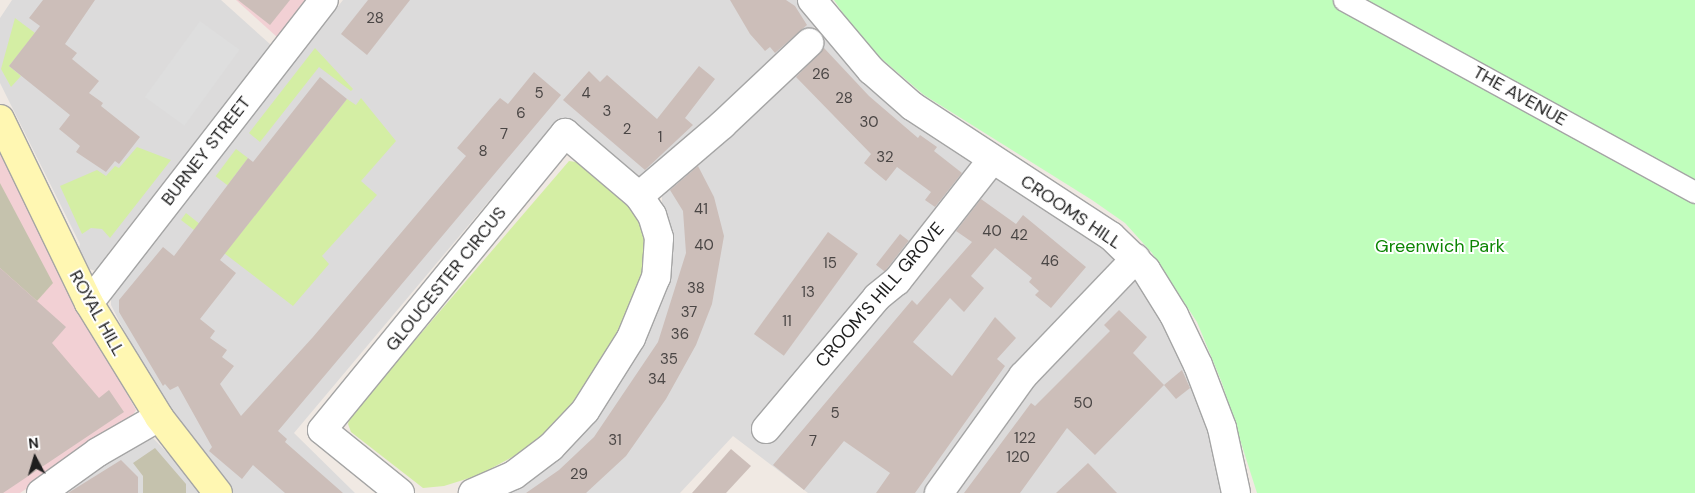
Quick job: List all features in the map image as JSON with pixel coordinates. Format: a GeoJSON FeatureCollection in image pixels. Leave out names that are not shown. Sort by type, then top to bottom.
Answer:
{"type":"FeatureCollection","features":[{"type":"Feature","properties":{"kind":"main road","name":"ROYAL HILL"},"geometry":{"type":"LineString","coordinates":[[0,119],[89,303],[159,417],[218,493]]}},
{"type":"Feature","properties":{"kind":"street","name":"BURNEY STREET"},"geometry":{"type":"LineString","coordinates":[[89,303],[324,0]]}},
{"type":"Feature","properties":{"kind":"street","name":"CROOMS HILL"},"geometry":{"type":"LineString","coordinates":[[812,0],[871,70],[891,89],[936,124],[1070,208],[1136,258],[1174,315],[1198,365],[1222,428],[1236,493]]}},
{"type":"Feature","properties":{"kind":"street","name":"THE AVENUE"},"geometry":{"type":"LineString","coordinates":[[1344,0],[1695,192]]}},
{"type":"Feature","properties":{"kind":"street"},"geometry":{"type":"LineString","coordinates":[[638,196],[722,125],[808,43]]}},
{"type":"Feature","properties":{"kind":"street","name":"GLOUCESTER CIRCUS"},"geometry":{"type":"LineString","coordinates":[[393,492],[322,430],[565,133],[638,196],[652,215],[659,238],[660,258],[646,303],[612,372],[585,411],[551,447],[514,475],[473,493]]}},
{"type":"Feature","properties":{"kind":"street","name":"CROOM'S HILL GROVE"},"geometry":{"type":"LineString","coordinates":[[766,429],[877,297],[897,281],[992,160]]}},
{"type":"Feature","properties":{"kind":"street"},"geometry":{"type":"LineString","coordinates":[[939,493],[1023,376],[1136,258]]}},
{"type":"Feature","properties":{"kind":"street"},"geometry":{"type":"LineString","coordinates":[[41,493],[98,452],[159,417]]}},
{"type":"Feature","properties":{"kind":"shaded area"},"geometry":{"type":"Polygon","coordinates":[[[12,0],[221,0],[271,45],[106,256],[99,272],[86,268],[78,253],[80,244],[0,83],[0,18],[12,0]]]}},
{"type":"Feature","properties":{"kind":"shaded area"},"geometry":{"type":"Polygon","coordinates":[[[236,0],[306,0],[277,37],[236,0]]]}},
{"type":"Feature","properties":{"kind":"shaded area"},"geometry":{"type":"Polygon","coordinates":[[[343,0],[801,0],[817,25],[767,75],[640,177],[568,119],[557,120],[294,433],[355,493],[232,493],[186,437],[137,356],[111,305],[111,296],[343,0]]]}},
{"type":"Feature","properties":{"kind":"shaded area"},"geometry":{"type":"Polygon","coordinates":[[[200,21],[240,50],[184,126],[145,97],[200,21]]]}},
{"type":"Feature","properties":{"kind":"shaded area"},"geometry":{"type":"Polygon","coordinates":[[[826,36],[991,174],[1035,199],[1113,254],[1116,258],[1114,263],[926,493],[808,493],[733,436],[680,493],[504,493],[666,279],[674,238],[662,203],[662,191],[826,36]]]}},
{"type":"Feature","properties":{"kind":"shaded area"},"geometry":{"type":"Polygon","coordinates":[[[0,147],[87,322],[136,410],[131,418],[20,493],[0,493],[0,147]]]}},
{"type":"Feature","properties":{"kind":"shaded area"},"geometry":{"type":"Polygon","coordinates":[[[0,183],[53,283],[37,301],[0,268],[0,183]]]}},
{"type":"Feature","properties":{"kind":"shaded area"},"geometry":{"type":"Polygon","coordinates":[[[1137,278],[1144,286],[1185,365],[1205,422],[1222,493],[954,493],[1038,375],[1125,283],[1137,278]]]}},
{"type":"Feature","properties":{"kind":"shaded area"},"geometry":{"type":"Polygon","coordinates":[[[152,437],[206,493],[63,493],[116,457],[152,437]]]}},
{"type":"Feature","properties":{"kind":"shaded area"},"geometry":{"type":"Polygon","coordinates":[[[155,448],[186,484],[186,493],[143,493],[143,476],[133,463],[155,448]]]}},
{"type":"Feature","properties":{"kind":"green space","name":"Greenwich Park"},"geometry":{"type":"Polygon","coordinates":[[[834,0],[1695,0],[1695,493],[1257,493],[1222,383],[1197,322],[1152,253],[1125,223],[1092,200],[924,95],[863,43],[834,0]]]}},
{"type":"Feature","properties":{"kind":"green space"},"geometry":{"type":"Polygon","coordinates":[[[15,18],[35,33],[9,66],[21,76],[11,87],[1,69],[15,18]]]}},
{"type":"Feature","properties":{"kind":"green space"},"geometry":{"type":"Polygon","coordinates":[[[315,48],[353,89],[351,91],[319,67],[260,142],[249,133],[315,48]]]}},
{"type":"Feature","properties":{"kind":"green space"},"geometry":{"type":"Polygon","coordinates":[[[361,98],[396,141],[361,181],[377,195],[322,256],[329,264],[293,306],[181,220],[186,213],[225,244],[236,239],[347,99],[356,105],[361,98]]]}},
{"type":"Feature","properties":{"kind":"green space"},"geometry":{"type":"Polygon","coordinates":[[[137,147],[171,160],[110,238],[102,229],[91,228],[82,234],[60,186],[97,170],[106,176],[115,166],[119,168],[137,147]]]}},
{"type":"Feature","properties":{"kind":"green space"},"geometry":{"type":"Polygon","coordinates":[[[236,149],[248,158],[228,185],[216,176],[236,149]]]}},
{"type":"Feature","properties":{"kind":"green space"},"geometry":{"type":"Polygon","coordinates":[[[569,161],[576,162],[624,202],[637,214],[643,227],[648,250],[643,276],[622,330],[575,402],[548,431],[516,455],[479,475],[444,486],[423,488],[351,432],[348,424],[350,416],[569,161]]]}},
{"type":"Feature","properties":{"kind":"building"},"geometry":{"type":"Polygon","coordinates":[[[43,0],[95,0],[65,44],[77,53],[72,59],[99,81],[89,93],[103,103],[101,106],[140,137],[119,164],[115,161],[106,172],[76,152],[80,146],[59,129],[70,115],[9,66],[40,26],[29,18],[43,0]]]}},
{"type":"Feature","properties":{"kind":"building"},"geometry":{"type":"Polygon","coordinates":[[[238,0],[290,0],[270,25],[238,0]]]}},
{"type":"Feature","properties":{"kind":"building"},"geometry":{"type":"Polygon","coordinates":[[[368,0],[410,0],[367,55],[341,34],[368,0]]]}},
{"type":"Feature","properties":{"kind":"building"},"geometry":{"type":"Polygon","coordinates":[[[730,0],[786,0],[795,6],[807,25],[775,53],[770,47],[765,51],[750,34],[730,0]]]}},
{"type":"Feature","properties":{"kind":"building"},"geometry":{"type":"Polygon","coordinates":[[[824,48],[869,96],[918,138],[920,135],[937,147],[934,151],[962,173],[935,207],[925,200],[931,192],[897,167],[886,181],[864,163],[871,154],[796,77],[824,48]]]}},
{"type":"Feature","properties":{"kind":"building"},"geometry":{"type":"Polygon","coordinates":[[[699,66],[715,79],[685,118],[693,125],[645,170],[563,100],[589,71],[600,82],[607,75],[657,119],[699,66]]]}},
{"type":"Feature","properties":{"kind":"building"},"geometry":{"type":"Polygon","coordinates":[[[534,72],[561,95],[278,431],[287,439],[285,442],[343,493],[285,493],[253,465],[242,479],[209,451],[212,447],[178,386],[170,390],[165,384],[163,386],[119,312],[119,300],[163,247],[174,256],[248,158],[253,162],[320,77],[347,99],[220,260],[236,273],[200,319],[215,331],[210,338],[227,350],[222,357],[234,366],[220,384],[241,416],[313,337],[466,156],[457,148],[491,108],[500,98],[508,104],[534,72]]]}},
{"type":"Feature","properties":{"kind":"building"},"geometry":{"type":"Polygon","coordinates":[[[698,166],[714,197],[724,236],[712,304],[696,345],[666,399],[626,456],[586,493],[526,493],[559,470],[594,437],[658,342],[686,253],[683,211],[670,190],[698,166]]]}},
{"type":"Feature","properties":{"kind":"building"},"geometry":{"type":"Polygon","coordinates":[[[981,199],[1016,224],[1023,215],[1086,267],[1051,308],[1035,295],[1039,291],[1029,282],[1032,278],[995,248],[971,276],[984,288],[964,312],[950,298],[913,342],[952,376],[995,317],[1016,338],[997,359],[1005,366],[915,493],[876,493],[890,473],[844,441],[804,490],[773,465],[912,300],[917,305],[972,242],[956,231],[981,199]]]}},
{"type":"Feature","properties":{"kind":"building"},"geometry":{"type":"Polygon","coordinates":[[[828,232],[858,254],[784,356],[754,334],[828,232]]]}},
{"type":"Feature","properties":{"kind":"building"},"geometry":{"type":"Polygon","coordinates":[[[900,234],[909,241],[885,272],[876,265],[900,234]]]}},
{"type":"Feature","properties":{"kind":"building"},"geometry":{"type":"Polygon","coordinates":[[[0,268],[66,327],[52,343],[99,398],[109,390],[124,412],[3,493],[0,493],[0,268]]]}},
{"type":"Feature","properties":{"kind":"building"},"geometry":{"type":"Polygon","coordinates":[[[1119,310],[1147,337],[1133,353],[1164,385],[1095,455],[1067,428],[1020,493],[964,493],[1031,403],[1035,406],[1110,331],[1104,325],[1119,310]]]}},
{"type":"Feature","properties":{"kind":"building"},"geometry":{"type":"Polygon","coordinates":[[[1182,370],[1190,388],[1176,399],[1164,385],[1182,370]]]}},
{"type":"Feature","properties":{"kind":"building"},"geometry":{"type":"Polygon","coordinates":[[[731,449],[751,466],[726,493],[692,493],[731,449]]]}},
{"type":"Feature","properties":{"kind":"building"},"geometry":{"type":"Polygon","coordinates":[[[121,460],[138,477],[138,493],[68,493],[121,460]]]}},
{"type":"Feature","properties":{"kind":"building"},"geometry":{"type":"Polygon","coordinates":[[[1088,463],[1117,493],[1056,493],[1088,463]]]}}]}
